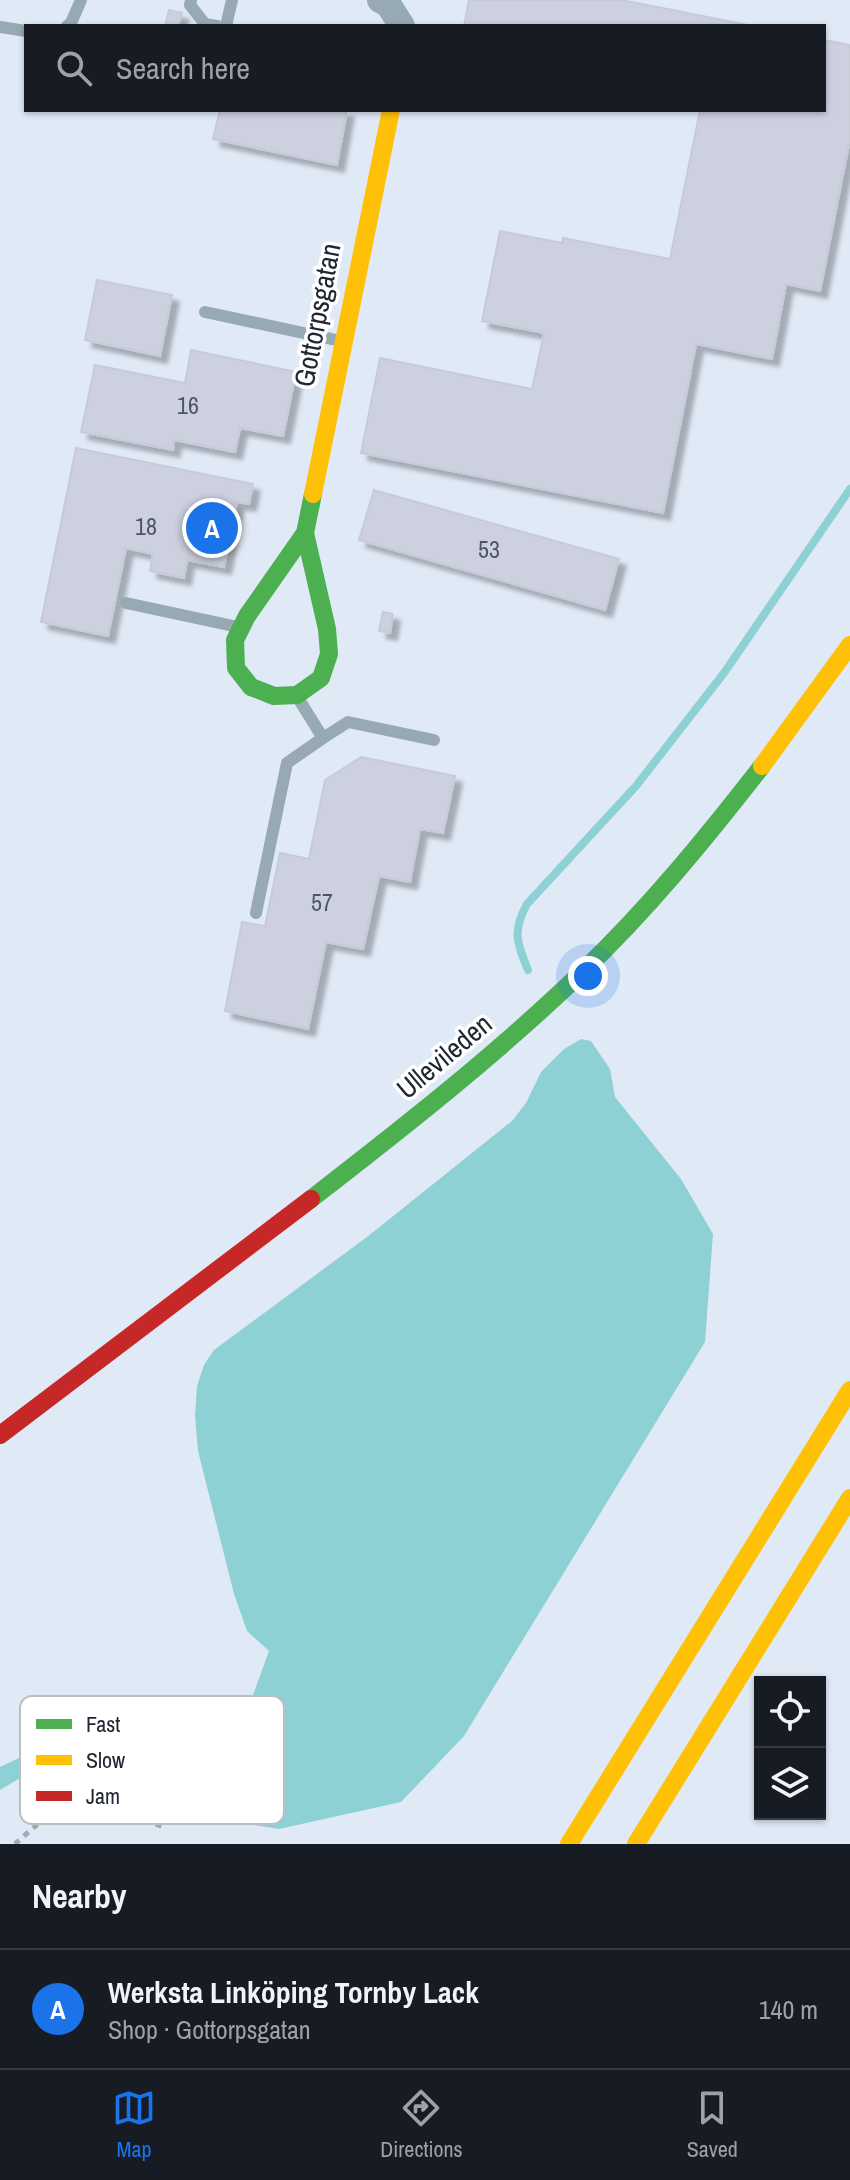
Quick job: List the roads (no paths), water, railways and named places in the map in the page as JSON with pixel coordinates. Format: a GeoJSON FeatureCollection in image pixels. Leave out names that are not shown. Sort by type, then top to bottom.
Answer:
{"type":"FeatureCollection","features":[{"type":"Feature","properties":{"kind":"main road","name":"Gottorpsgatan"},"geometry":{"type":"LineString","coordinates":[[305,533],[327,629],[329,654],[321,678],[297,695],[274,696],[251,687],[236,668],[235,640],[247,616],[305,533],[391,112]]}},
{"type":"Feature","properties":{"kind":"main road","name":"Ullevileden"},"geometry":{"type":"LineString","coordinates":[[0,1435],[433,1103],[548,1003],[615,939],[679,867],[745,788],[850,645]]}},
{"type":"Feature","properties":{"kind":"main road"},"geometry":{"type":"LineString","coordinates":[[569,1844],[850,1390]]}},
{"type":"Feature","properties":{"kind":"main road"},"geometry":{"type":"LineString","coordinates":[[636,1844],[850,1498]]}},
{"type":"Feature","properties":{"kind":"street"},"geometry":{"type":"LineString","coordinates":[[380,0],[388,4],[401,24]]}},
{"type":"Feature","properties":{"kind":"lane"},"geometry":{"type":"LineString","coordinates":[[69,24],[81,0]]}},
{"type":"Feature","properties":{"kind":"lane"},"geometry":{"type":"LineString","coordinates":[[191,0],[190,5],[205,24]]}},
{"type":"Feature","properties":{"kind":"lane"},"geometry":{"type":"LineString","coordinates":[[226,24],[232,0]]}},
{"type":"Feature","properties":{"kind":"lane"},"geometry":{"type":"LineString","coordinates":[[0,27],[24,31]]}},
{"type":"Feature","properties":{"kind":"lane"},"geometry":{"type":"LineString","coordinates":[[205,312],[344,341]]}},
{"type":"Feature","properties":{"kind":"lane"},"geometry":{"type":"LineString","coordinates":[[126,603],[241,628]]}},
{"type":"Feature","properties":{"kind":"lane"},"geometry":{"type":"LineString","coordinates":[[297,695],[323,738]]}},
{"type":"Feature","properties":{"kind":"lane"},"geometry":{"type":"LineString","coordinates":[[256,913],[287,763],[348,722],[434,740]]}},
{"type":"Feature","properties":{"kind":"waterway"},"geometry":{"type":"LineString","coordinates":[[528,970],[518,937],[519,922],[527,904],[636,786],[724,673],[850,489]]}},
{"type":"Feature","properties":{"kind":"place","name":"Werksta Linköping Tornby Lack"},"geometry":{"type":"Point","coordinates":[212,528]}}]}
